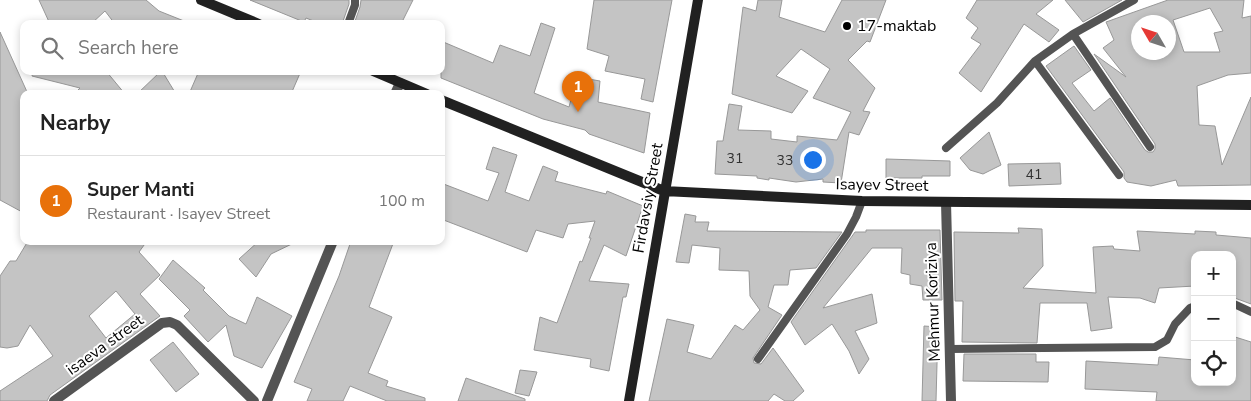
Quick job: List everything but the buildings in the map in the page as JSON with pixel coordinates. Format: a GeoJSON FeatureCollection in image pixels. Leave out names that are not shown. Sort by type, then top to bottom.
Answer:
{"type":"FeatureCollection","features":[{"type":"Feature","properties":{"kind":"main road"},"geometry":{"type":"LineString","coordinates":[[201,0],[249,20]]}},
{"type":"Feature","properties":{"kind":"main road","name":"Firdavsiy Street"},"geometry":{"type":"LineString","coordinates":[[629,401],[698,0]]}},
{"type":"Feature","properties":{"kind":"main road"},"geometry":{"type":"LineString","coordinates":[[383,75],[418,90]]}},
{"type":"Feature","properties":{"kind":"main road","name":"Isayev Street"},"geometry":{"type":"LineString","coordinates":[[445,102],[664,192],[862,201],[1251,205]]}},
{"type":"Feature","properties":{"kind":"street"},"geometry":{"type":"LineString","coordinates":[[397,90],[400,82]]}},
{"type":"Feature","properties":{"kind":"street","name":"Mehmur Koriziya"},"geometry":{"type":"LineString","coordinates":[[946,202],[951,401]]}},
{"type":"Feature","properties":{"kind":"street"},"geometry":{"type":"LineString","coordinates":[[266,401],[332,245]]}},
{"type":"Feature","properties":{"kind":"street"},"geometry":{"type":"LineString","coordinates":[[54,401],[162,323],[170,322],[177,325],[254,401]]}},
{"type":"Feature","properties":{"kind":"lane"},"geometry":{"type":"LineString","coordinates":[[349,20],[355,0]]}},
{"type":"Feature","properties":{"kind":"lane"},"geometry":{"type":"LineString","coordinates":[[946,148],[997,103],[1035,61],[1073,34],[1134,0]]}},
{"type":"Feature","properties":{"kind":"lane"},"geometry":{"type":"LineString","coordinates":[[1073,34],[1150,147]]}},
{"type":"Feature","properties":{"kind":"lane"},"geometry":{"type":"LineString","coordinates":[[1035,61],[1119,176]]}},
{"type":"Feature","properties":{"kind":"lane"},"geometry":{"type":"LineString","coordinates":[[758,358],[847,234],[862,201]]}},
{"type":"Feature","properties":{"kind":"lane"},"geometry":{"type":"LineString","coordinates":[[1236,305],[1251,312]]}},
{"type":"Feature","properties":{"kind":"lane"},"geometry":{"type":"LineString","coordinates":[[950,349],[1155,348],[1167,340],[1175,324],[1191,308]]}},
{"type":"Feature","properties":{"kind":"place","name":"17-maktab"},"geometry":{"type":"Point","coordinates":[847,26]}},
{"type":"Feature","properties":{"kind":"place","name":"Super Manti"},"geometry":{"type":"Point","coordinates":[578,112]}}]}
